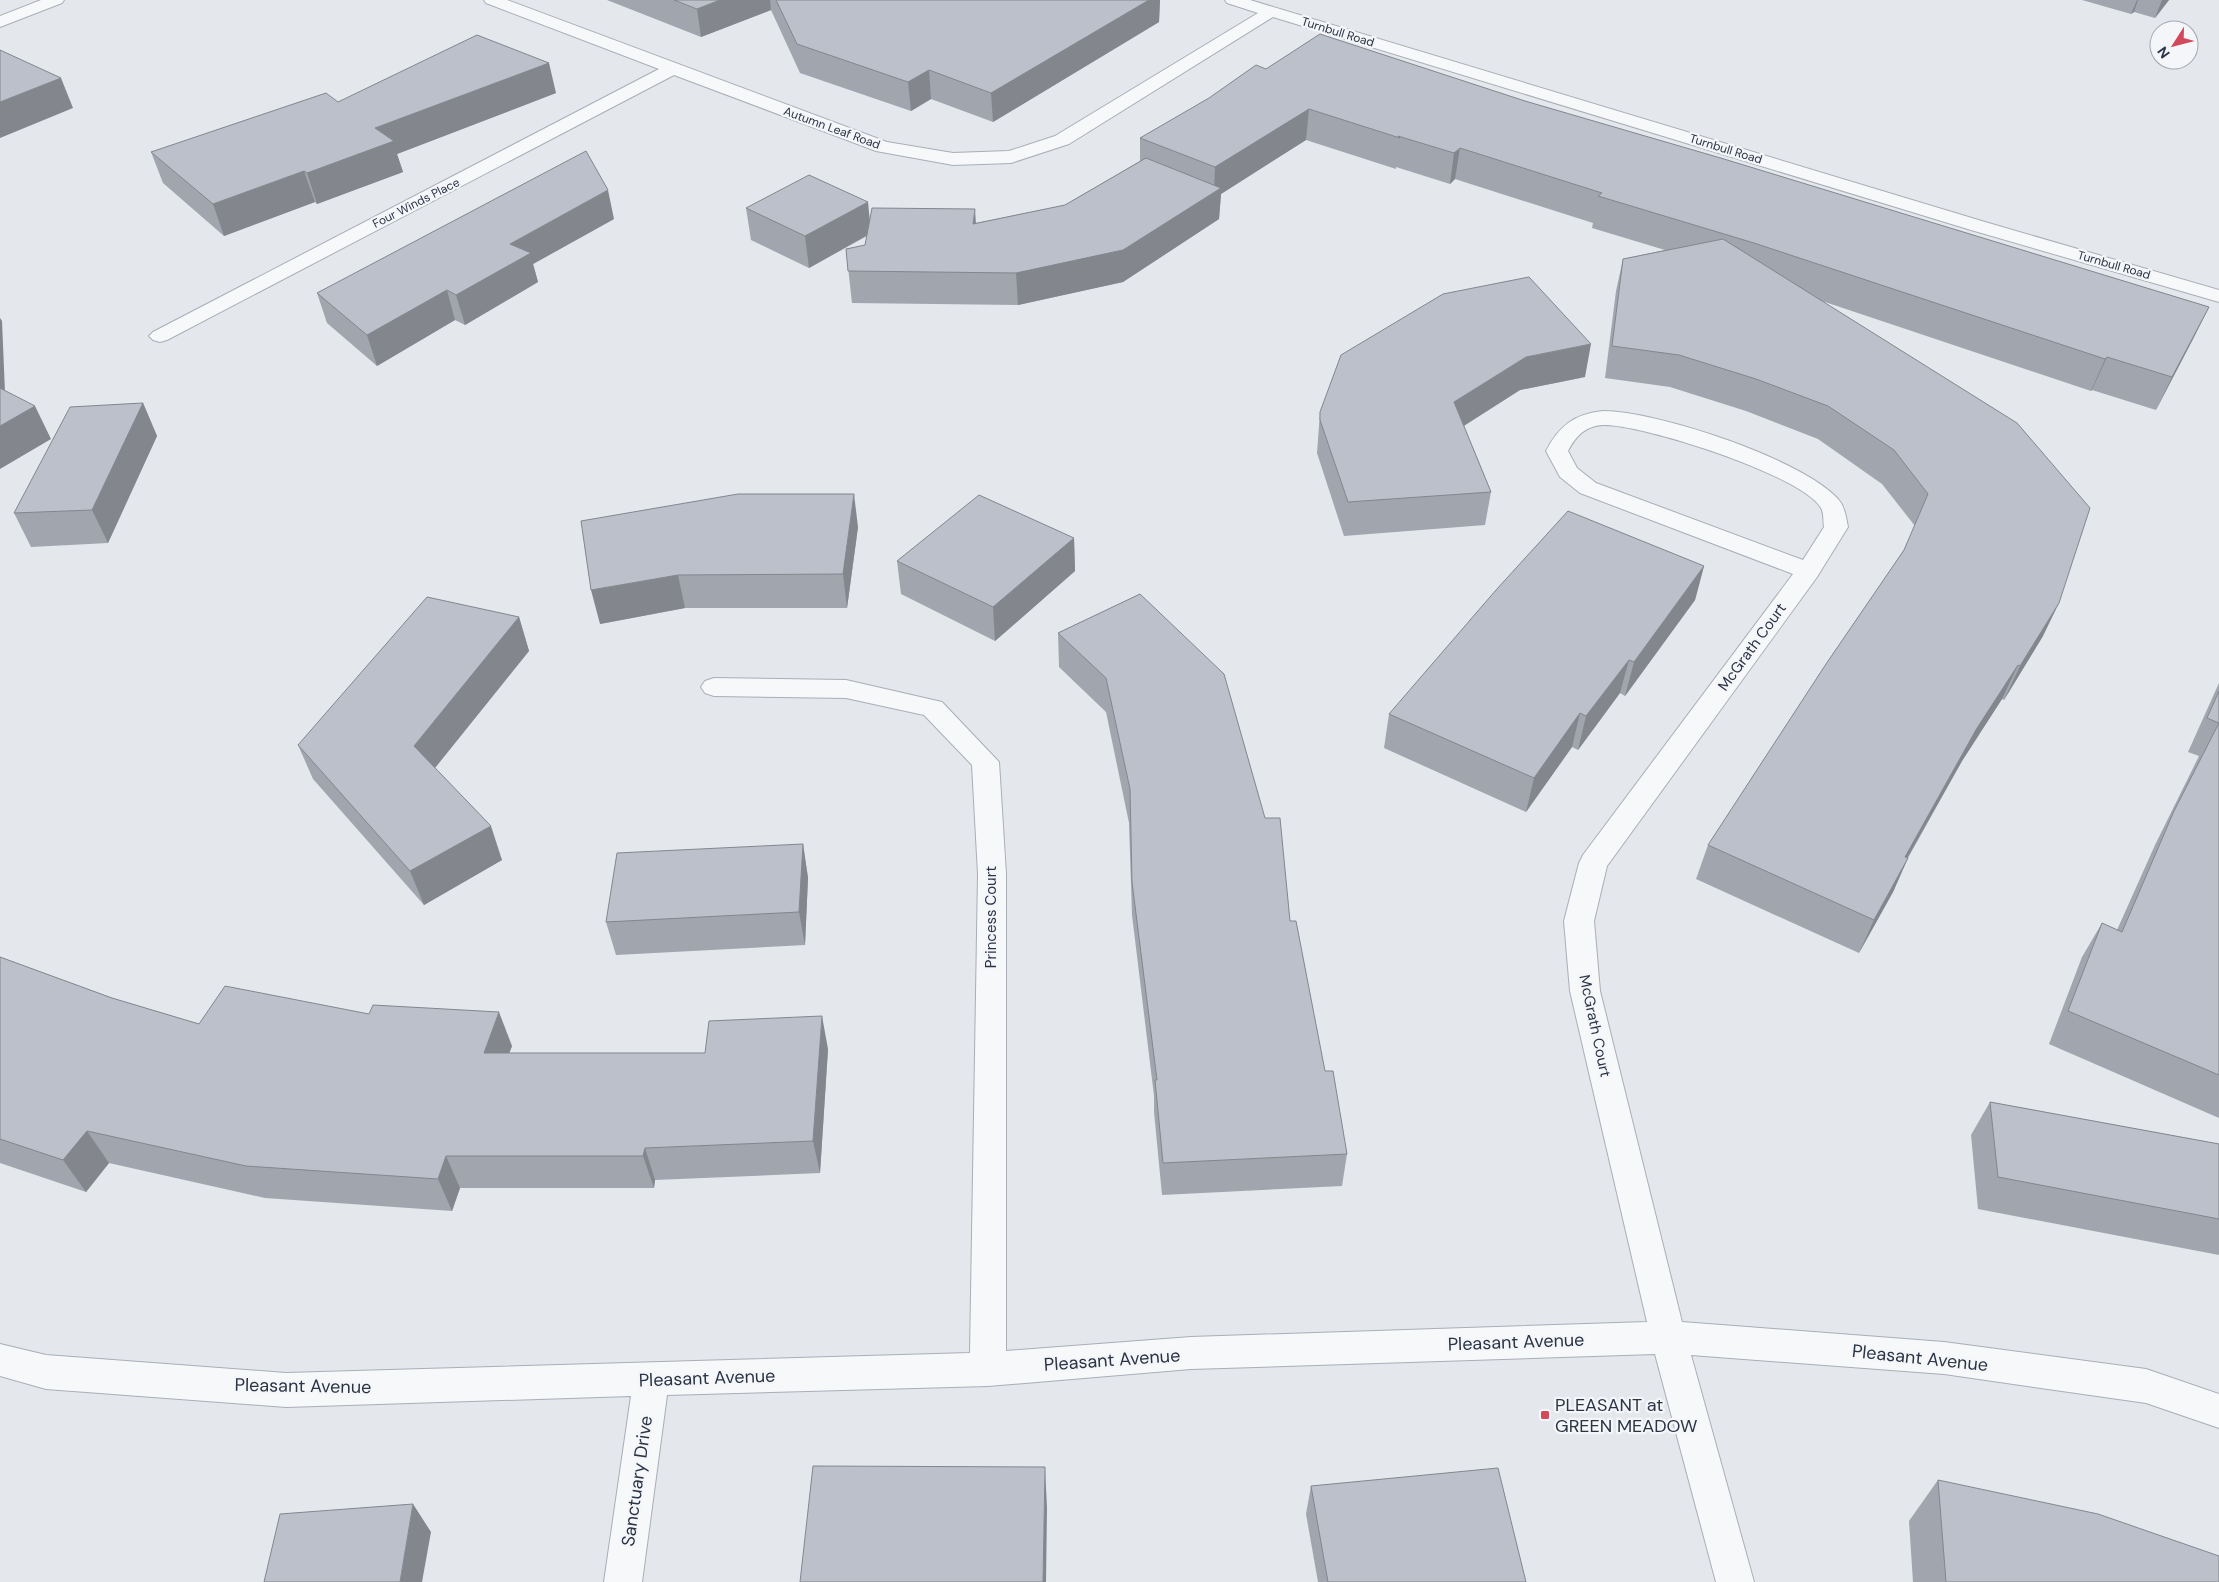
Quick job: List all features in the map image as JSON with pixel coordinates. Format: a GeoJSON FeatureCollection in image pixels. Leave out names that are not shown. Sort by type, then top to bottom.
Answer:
{"type":"FeatureCollection","features":[{"type":"Feature","properties":{"kind":"street"},"geometry":{"type":"LineString","coordinates":[[0,22],[56,0]]}},
{"type":"Feature","properties":{"kind":"street","name":"Autumn Leaf Road"},"geometry":{"type":"LineString","coordinates":[[492,0],[883,147],[953,159],[1011,157],[1062,140],[1272,12]]}},
{"type":"Feature","properties":{"kind":"street","name":"Turnbull Road"},"geometry":{"type":"LineString","coordinates":[[1233,0],[1978,226],[2219,296]]}},
{"type":"Feature","properties":{"kind":"street","name":"Four Winds Place"},"geometry":{"type":"LineString","coordinates":[[160,336],[672,69]]}},
{"type":"Feature","properties":{"kind":"street","name":"McGrath Court"},"geometry":{"type":"LineString","coordinates":[[1735,1582],[1668,1337],[1585,991],[1579,920],[1593,863],[1808,571],[1836,527],[1830,504],[1805,484],[1766,464],[1650,424],[1613,418],[1586,420],[1566,434],[1557,451],[1568,472],[1588,488],[1808,571]]}},
{"type":"Feature","properties":{"kind":"street","name":"Princess Court"},"geometry":{"type":"LineString","coordinates":[[714,687],[846,689],[933,708],[985,762],[992,874],[988,1369]]}},
{"type":"Feature","properties":{"kind":"street","name":"Pleasant Avenue"},"geometry":{"type":"LineString","coordinates":[[0,1360],[46,1372],[286,1390],[988,1369],[1190,1354],[1668,1337],[1944,1358],[2146,1386],[2219,1411]]}},
{"type":"Feature","properties":{"kind":"street","name":"Sanctuary Drive"},"geometry":{"type":"LineString","coordinates":[[623,1582],[651,1380]]}},
{"type":"Feature","properties":{"kind":"building"},"geometry":{"type":"Polygon","coordinates":[[[674,0],[720,0],[697,9],[674,0]]]}},
{"type":"Feature","properties":{"kind":"building"},"geometry":{"type":"Polygon","coordinates":[[[776,0],[1149,0],[991,93],[929,70],[908,82],[797,44],[776,0]]]}},
{"type":"Feature","properties":{"kind":"building"},"geometry":{"type":"Polygon","coordinates":[[[1320,34],[1525,101],[1724,159],[2209,307],[2172,377],[2107,357],[2105,359],[1754,243],[1598,196],[1602,193],[1460,148],[1454,153],[1309,109],[1215,167],[1140,138],[1209,98],[1256,65],[1266,69],[1320,34]]]}},
{"type":"Feature","properties":{"kind":"building"},"geometry":{"type":"Polygon","coordinates":[[[477,35],[549,63],[375,128],[394,141],[307,173],[304,171],[213,204],[151,152],[326,93],[338,102],[477,35]]]}},
{"type":"Feature","properties":{"kind":"building"},"geometry":{"type":"Polygon","coordinates":[[[0,50],[61,78],[0,102],[0,50]]]}},
{"type":"Feature","properties":{"kind":"building"},"geometry":{"type":"Polygon","coordinates":[[[586,151],[608,190],[510,244],[531,253],[456,295],[447,290],[367,335],[317,293],[586,151]]]}},
{"type":"Feature","properties":{"kind":"building"},"geometry":{"type":"Polygon","coordinates":[[[1146,158],[1221,188],[1123,250],[1016,273],[848,271],[846,249],[865,245],[872,208],[975,209],[973,224],[1065,205],[1146,158]]]}},
{"type":"Feature","properties":{"kind":"building"},"geometry":{"type":"Polygon","coordinates":[[[809,175],[868,202],[805,236],[746,208],[809,175]]]}},
{"type":"Feature","properties":{"kind":"building"},"geometry":{"type":"Polygon","coordinates":[[[1723,239],[2017,423],[2090,508],[2059,603],[2020,666],[2018,665],[1977,728],[1905,857],[1908,858],[1874,920],[1708,845],[1826,664],[1904,550],[1928,494],[1894,450],[1828,406],[1756,379],[1679,355],[1612,346],[1623,259],[1723,239]]]}},
{"type":"Feature","properties":{"kind":"building"},"geometry":{"type":"Polygon","coordinates":[[[1529,277],[1591,344],[1526,357],[1454,402],[1491,492],[1348,502],[1320,420],[1320,412],[1341,355],[1443,294],[1529,277]]]}},
{"type":"Feature","properties":{"kind":"building"},"geometry":{"type":"Polygon","coordinates":[[[0,388],[35,406],[0,426],[0,388]]]}},
{"type":"Feature","properties":{"kind":"building"},"geometry":{"type":"Polygon","coordinates":[[[143,403],[92,510],[14,513],[70,407],[143,403]]]}},
{"type":"Feature","properties":{"kind":"building"},"geometry":{"type":"Polygon","coordinates":[[[738,494],[854,494],[843,574],[678,575],[591,590],[581,521],[738,494]]]}},
{"type":"Feature","properties":{"kind":"building"},"geometry":{"type":"Polygon","coordinates":[[[979,495],[1074,538],[993,607],[897,561],[979,495]]]}},
{"type":"Feature","properties":{"kind":"building"},"geometry":{"type":"Polygon","coordinates":[[[1568,511],[1704,566],[1634,662],[1629,660],[1586,716],[1580,713],[1534,778],[1389,714],[1496,590],[1568,511]]]}},
{"type":"Feature","properties":{"kind":"building"},"geometry":{"type":"Polygon","coordinates":[[[1140,594],[1224,674],[1265,818],[1280,818],[1290,921],[1296,921],[1325,1071],[1333,1071],[1347,1154],[1163,1163],[1155,1080],[1157,1080],[1132,882],[1130,789],[1106,678],[1058,633],[1140,594]]]}},
{"type":"Feature","properties":{"kind":"building"},"geometry":{"type":"Polygon","coordinates":[[[427,597],[519,617],[414,746],[491,826],[410,871],[298,745],[427,597]]]}},
{"type":"Feature","properties":{"kind":"building"},"geometry":{"type":"Polygon","coordinates":[[[2219,691],[2219,723],[2207,718],[2219,691]]]}},
{"type":"Feature","properties":{"kind":"building"},"geometry":{"type":"Polygon","coordinates":[[[2219,723],[2219,1075],[2068,1011],[2102,923],[2122,932],[2174,811],[2219,723]]]}},
{"type":"Feature","properties":{"kind":"building"},"geometry":{"type":"Polygon","coordinates":[[[803,844],[799,912],[606,922],[617,853],[803,844]]]}},
{"type":"Feature","properties":{"kind":"building"},"geometry":{"type":"Polygon","coordinates":[[[0,957],[112,998],[199,1024],[225,986],[369,1014],[373,1005],[499,1012],[484,1053],[705,1053],[709,1021],[822,1016],[813,1141],[645,1148],[643,1156],[446,1156],[438,1179],[246,1166],[87,1131],[63,1160],[0,1139],[0,957]]]}},
{"type":"Feature","properties":{"kind":"building"},"geometry":{"type":"Polygon","coordinates":[[[1990,1102],[2219,1144],[2219,1219],[1998,1177],[1990,1102]]]}},
{"type":"Feature","properties":{"kind":"building"},"geometry":{"type":"Polygon","coordinates":[[[813,1466],[1045,1467],[1043,1582],[800,1582],[813,1466]]]}},
{"type":"Feature","properties":{"kind":"building"},"geometry":{"type":"Polygon","coordinates":[[[1498,1468],[1526,1582],[1328,1582],[1311,1486],[1498,1468]]]}},
{"type":"Feature","properties":{"kind":"building"},"geometry":{"type":"Polygon","coordinates":[[[1938,1480],[2098,1514],[2219,1556],[2219,1582],[1946,1582],[1938,1480]]]}},
{"type":"Feature","properties":{"kind":"building"},"geometry":{"type":"Polygon","coordinates":[[[413,1504],[400,1582],[264,1582],[280,1514],[413,1504]]]}},
{"type":"Feature","properties":{"kind":"place","name":"PLEASANT at GREEN MEADOW"},"geometry":{"type":"Point","coordinates":[1545,1415]}}]}
